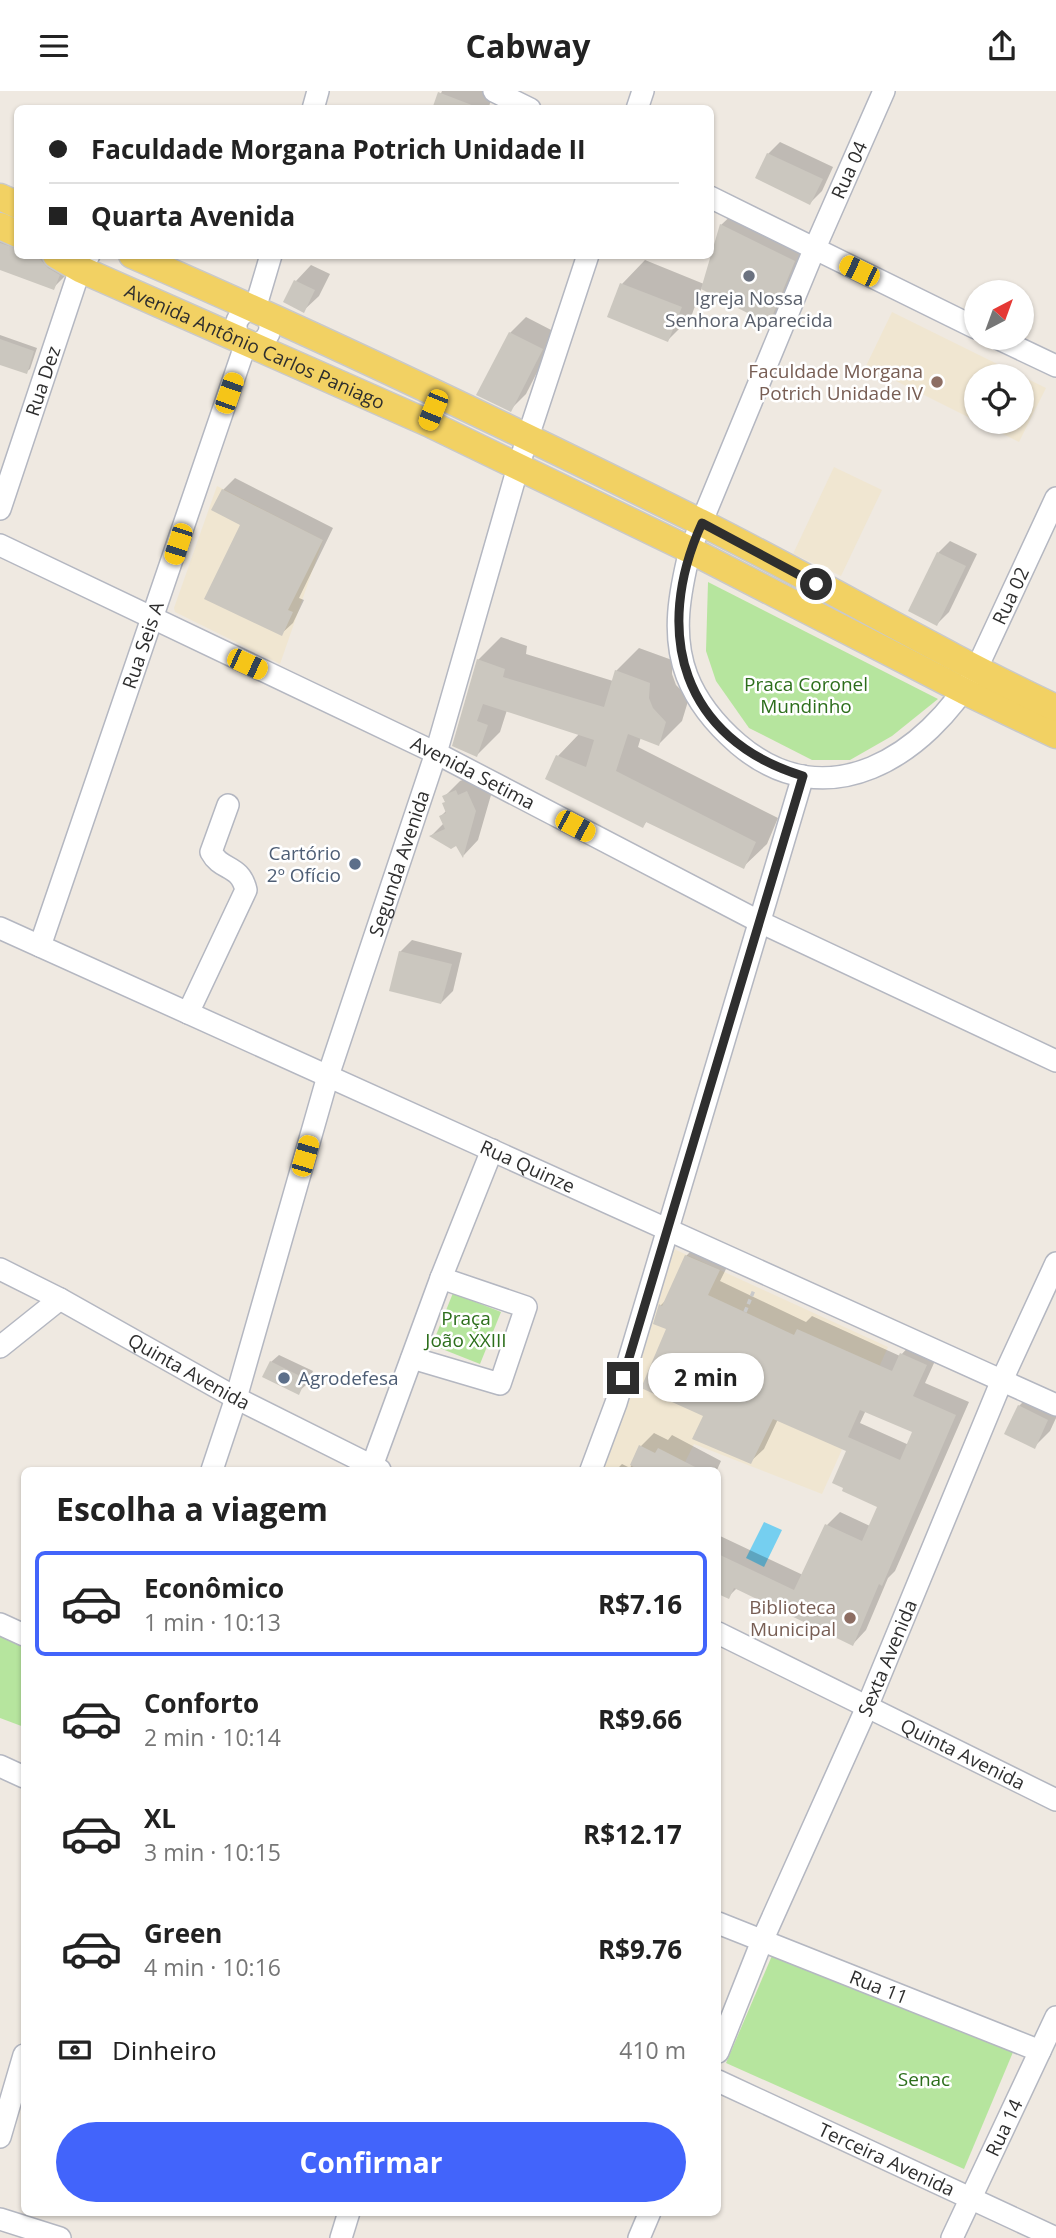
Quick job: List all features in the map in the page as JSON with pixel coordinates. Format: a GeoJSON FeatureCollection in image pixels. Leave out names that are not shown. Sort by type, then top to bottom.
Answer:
{"type":"FeatureCollection","features":[{"type":"Feature","properties":{"kind":"main road","name":"Avenida Antônio Carlos Paniago"},"geometry":{"type":"LineString","coordinates":[[141,259],[256,309],[702,523],[970,681],[1056,735]]}},
{"type":"Feature","properties":{"kind":"main road","name":"Avenida Antônio Carlos Paniago"},"geometry":{"type":"LineString","coordinates":[[85,262],[246,343],[428,423],[970,681],[1056,708]]}},
{"type":"Feature","properties":{"kind":"main road"},"geometry":{"type":"LineString","coordinates":[[428,423],[439,396]]}},
{"type":"Feature","properties":{"kind":"street"},"geometry":{"type":"LineString","coordinates":[[494,91],[522,105]]}},
{"type":"Feature","properties":{"kind":"street","name":"Rua 04"},"geometry":{"type":"LineString","coordinates":[[702,523],[814,250],[884,91]]}},
{"type":"Feature","properties":{"kind":"street"},"geometry":{"type":"LineString","coordinates":[[714,199],[964,322]]}},
{"type":"Feature","properties":{"kind":"street"},"geometry":{"type":"LineString","coordinates":[[246,343],[238,335],[236,322],[239,315],[256,309],[270,259]]}},
{"type":"Feature","properties":{"kind":"street","name":"Segunda Avenida"},"geometry":{"type":"LineString","coordinates":[[213,1467],[236,1398],[328,1076],[436,753],[518,467],[587,259]]}},
{"type":"Feature","properties":{"kind":"street","name":"Rua Dez"},"geometry":{"type":"LineString","coordinates":[[0,509],[8,457],[85,262]]}},
{"type":"Feature","properties":{"kind":"street","name":"Rua Seis A"},"geometry":{"type":"LineString","coordinates":[[40,946],[246,343]]}},
{"type":"Feature","properties":{"kind":"street"},"geometry":{"type":"LineString","coordinates":[[1022,350],[1056,366]]}},
{"type":"Feature","properties":{"kind":"street","name":"Rua 02"},"geometry":{"type":"LineString","coordinates":[[690,550],[678,602],[679,638],[686,675],[701,706],[723,731],[748,752],[776,768],[803,776],[835,777],[885,763],[906,750],[929,732],[970,681],[1056,498]]}},
{"type":"Feature","properties":{"kind":"street"},"geometry":{"type":"LineString","coordinates":[[690,550],[702,523]]}},
{"type":"Feature","properties":{"kind":"street","name":"Avenida Setima"},"geometry":{"type":"LineString","coordinates":[[0,545],[436,753],[760,922],[1056,1061]]}},
{"type":"Feature","properties":{"kind":"street"},"geometry":{"type":"LineString","coordinates":[[592,1467],[616,1403],[803,776]]}},
{"type":"Feature","properties":{"kind":"street"},"geometry":{"type":"LineString","coordinates":[[188,1013],[246,890],[238,872],[215,861],[211,852],[228,805]]}},
{"type":"Feature","properties":{"kind":"street","name":"Rua Quinze"},"geometry":{"type":"LineString","coordinates":[[0,928],[1056,1405]]}},
{"type":"Feature","properties":{"kind":"street"},"geometry":{"type":"LineString","coordinates":[[376,1467],[441,1278],[492,1150]]}},
{"type":"Feature","properties":{"kind":"street","name":"Sexta Avenida"},"geometry":{"type":"LineString","coordinates":[[721,2044],[762,1941],[867,1707],[1002,1380],[1056,1263]]}},
{"type":"Feature","properties":{"kind":"street","name":"Quinta Avenida"},"geometry":{"type":"LineString","coordinates":[[0,1269],[60,1299],[236,1398],[374,1467]]}},
{"type":"Feature","properties":{"kind":"street"},"geometry":{"type":"LineString","coordinates":[[412,1358],[500,1384],[526,1307],[441,1278]]}},
{"type":"Feature","properties":{"kind":"street"},"geometry":{"type":"LineString","coordinates":[[0,1347],[60,1299]]}},
{"type":"Feature","properties":{"kind":"street"},"geometry":{"type":"LineString","coordinates":[[0,1624],[21,1634]]}},
{"type":"Feature","properties":{"kind":"street","name":"Quinta Avenida"},"geometry":{"type":"LineString","coordinates":[[721,1634],[1056,1800]]}},
{"type":"Feature","properties":{"kind":"street"},"geometry":{"type":"LineString","coordinates":[[0,1766],[21,1776]]}},
{"type":"Feature","properties":{"kind":"street","name":"Rua 11"},"geometry":{"type":"LineString","coordinates":[[721,1924],[1040,2050]]}},
{"type":"Feature","properties":{"kind":"street","name":"Rua 14"},"geometry":{"type":"LineString","coordinates":[[952,2238],[1056,2017]]}},
{"type":"Feature","properties":{"kind":"street"},"geometry":{"type":"LineString","coordinates":[[0,2137],[21,2065]]}},
{"type":"Feature","properties":{"kind":"street","name":"Terceira Avenida"},"geometry":{"type":"LineString","coordinates":[[721,2082],[1056,2238]]}},
{"type":"Feature","properties":{"kind":"street"},"geometry":{"type":"LineString","coordinates":[[341,2238],[348,2216]]}},
{"type":"Feature","properties":{"kind":"street"},"geometry":{"type":"LineString","coordinates":[[639,2238],[648,2216]]}},
{"type":"Feature","properties":{"kind":"street"},"geometry":{"type":"LineString","coordinates":[[0,2219],[60,2238]]}},
{"type":"Feature","properties":{"kind":"path"},"geometry":{"type":"LineString","coordinates":[[745,1312],[762,1272]]}},
{"type":"Feature","properties":{"kind":"shaded area","name":"Faculdade Morgana Potrich Unidade IV"},"geometry":{"type":"Polygon","coordinates":[[[892,312],[964,347],[964,350],[998,364],[964,364],[964,415],[866,366],[892,312]]]}},
{"type":"Feature","properties":{"kind":"shaded area"},"geometry":{"type":"Polygon","coordinates":[[[1034,382],[1046,388],[1034,412],[1034,382]]]}},
{"type":"Feature","properties":{"kind":"shaded area"},"geometry":{"type":"Polygon","coordinates":[[[1003,434],[1023,434],[1019,442],[1003,434]]]}},
{"type":"Feature","properties":{"kind":"shaded area"},"geometry":{"type":"Polygon","coordinates":[[[834,467],[882,490],[841,576],[793,554],[834,467]]]}},
{"type":"Feature","properties":{"kind":"shaded area"},"geometry":{"type":"Polygon","coordinates":[[[217,486],[323,540],[280,664],[175,612],[174,608],[217,486]]]}},
{"type":"Feature","properties":{"kind":"shaded area"},"geometry":{"type":"Polygon","coordinates":[[[674,1249],[888,1347],[822,1494],[694,1444],[682,1467],[603,1467],[674,1249]]]}},
{"type":"Feature","properties":{"kind":"green space","name":"Praca Coronel Mundinho"},"geometry":{"type":"Polygon","coordinates":[[[708,582],[938,699],[892,736],[850,760],[812,760],[749,728],[716,681],[706,651],[708,582]]]}},
{"type":"Feature","properties":{"kind":"green space","name":"Praça João XXIII"},"geometry":{"type":"Polygon","coordinates":[[[453,1293],[501,1312],[480,1364],[432,1345],[453,1293]]]}},
{"type":"Feature","properties":{"kind":"green space"},"geometry":{"type":"Polygon","coordinates":[[[0,1633],[21,1644],[21,1726],[0,1718],[0,1633]]]}},
{"type":"Feature","properties":{"kind":"green space","name":"Senac"},"geometry":{"type":"Polygon","coordinates":[[[774,1951],[1016,2045],[964,2169],[726,2063],[774,1951]]]}},
{"type":"Feature","properties":{"kind":"water"},"geometry":{"type":"Polygon","coordinates":[[[764,1522],[782,1530],[764,1567],[746,1558],[764,1522]]]}},
{"type":"Feature","properties":{"kind":"building"},"geometry":{"type":"Polygon","coordinates":[[[438,92],[472,105],[433,105],[438,92]]]}},
{"type":"Feature","properties":{"kind":"building"},"geometry":{"type":"Polygon","coordinates":[[[767,153],[823,179],[810,205],[755,178],[767,153]]]}},
{"type":"Feature","properties":{"kind":"building","name":"Igreja Nossa Senhora Aparecida"},"geometry":{"type":"Polygon","coordinates":[[[720,224],[795,261],[769,324],[701,289],[710,259],[714,259],[714,245],[720,224]]]}},
{"type":"Feature","properties":{"kind":"building"},"geometry":{"type":"Polygon","coordinates":[[[0,243],[14,248],[14,259],[39,259],[60,275],[54,290],[0,270],[0,243]]]}},
{"type":"Feature","properties":{"kind":"building"},"geometry":{"type":"Polygon","coordinates":[[[294,280],[315,290],[304,313],[283,302],[294,280]]]}},
{"type":"Feature","properties":{"kind":"building"},"geometry":{"type":"Polygon","coordinates":[[[620,283],[682,307],[668,342],[607,317],[620,283]]]}},
{"type":"Feature","properties":{"kind":"building"},"geometry":{"type":"Polygon","coordinates":[[[509,332],[543,349],[511,412],[476,395],[509,332]]]}},
{"type":"Feature","properties":{"kind":"building"},"geometry":{"type":"Polygon","coordinates":[[[0,339],[34,351],[27,374],[0,365],[0,339]]]}},
{"type":"Feature","properties":{"kind":"building"},"geometry":{"type":"Polygon","coordinates":[[[222,489],[323,540],[288,610],[293,612],[282,636],[204,599],[240,525],[211,510],[222,489]]]}},
{"type":"Feature","properties":{"kind":"building"},"geometry":{"type":"Polygon","coordinates":[[[937,552],[966,566],[937,626],[908,611],[937,552]]]}},
{"type":"Feature","properties":{"kind":"building"},"geometry":{"type":"Polygon","coordinates":[[[477,659],[505,669],[503,677],[604,707],[615,670],[650,683],[649,698],[653,708],[666,722],[659,746],[628,734],[616,771],[756,842],[744,869],[646,822],[643,828],[545,779],[556,755],[586,767],[594,740],[483,704],[477,721],[488,725],[477,757],[452,746],[477,659]]]}},
{"type":"Feature","properties":{"kind":"building"},"geometry":{"type":"Polygon","coordinates":[[[456,790],[458,795],[467,791],[476,811],[463,858],[456,846],[451,849],[429,836],[445,829],[439,816],[446,813],[442,796],[456,790]]]}},
{"type":"Feature","properties":{"kind":"building"},"geometry":{"type":"Polygon","coordinates":[[[399,951],[452,964],[441,1004],[389,991],[399,951]]]}},
{"type":"Feature","properties":{"kind":"building"},"geometry":{"type":"Polygon","coordinates":[[[685,1255],[720,1270],[708,1295],[794,1335],[797,1329],[892,1371],[900,1353],[927,1365],[913,1396],[956,1415],[853,1646],[734,1588],[729,1599],[721,1595],[721,1555],[794,1590],[825,1524],[862,1541],[877,1507],[842,1491],[843,1488],[832,1483],[846,1451],[773,1419],[751,1464],[692,1439],[703,1416],[641,1388],[666,1329],[653,1324],[659,1304],[662,1306],[685,1255]],[[860,1410],[848,1437],[900,1460],[912,1432],[860,1410]]]}},
{"type":"Feature","properties":{"kind":"building","name":"Agrodefesa"},"geometry":{"type":"Polygon","coordinates":[[[270,1361],[306,1379],[299,1395],[262,1377],[270,1361]]]}},
{"type":"Feature","properties":{"kind":"building"},"geometry":{"type":"Polygon","coordinates":[[[1018,1405],[1048,1420],[1035,1449],[1004,1434],[1018,1405]]]}},
{"type":"Feature","properties":{"kind":"building"},"geometry":{"type":"Polygon","coordinates":[[[639,1445],[655,1453],[658,1448],[695,1467],[634,1467],[630,1465],[639,1445]]]}},
{"type":"Feature","properties":{"kind":"place","name":"Igreja Nossa Senhora Aparecida"},"geometry":{"type":"Point","coordinates":[749,276]}},
{"type":"Feature","properties":{"kind":"place","name":"Faculdade Morgana Potrich Unidade IV"},"geometry":{"type":"Point","coordinates":[937,382]}},
{"type":"Feature","properties":{"kind":"place","name":"Cartório 2º Ofício"},"geometry":{"type":"Point","coordinates":[355,864]}},
{"type":"Feature","properties":{"kind":"place","name":"Agrodefesa"},"geometry":{"type":"Point","coordinates":[284,1378]}},
{"type":"Feature","properties":{"kind":"place","name":"Biblioteca Municipal"},"geometry":{"type":"Point","coordinates":[850,1618]}},
{"type":"Feature","properties":{"kind":"route"},"geometry":{"type":"LineString","coordinates":[[623,1378],[803,776],[776,768],[748,752],[723,731],[701,706],[686,675],[679,638],[678,602],[690,550],[702,523],[816,584]]}}]}
